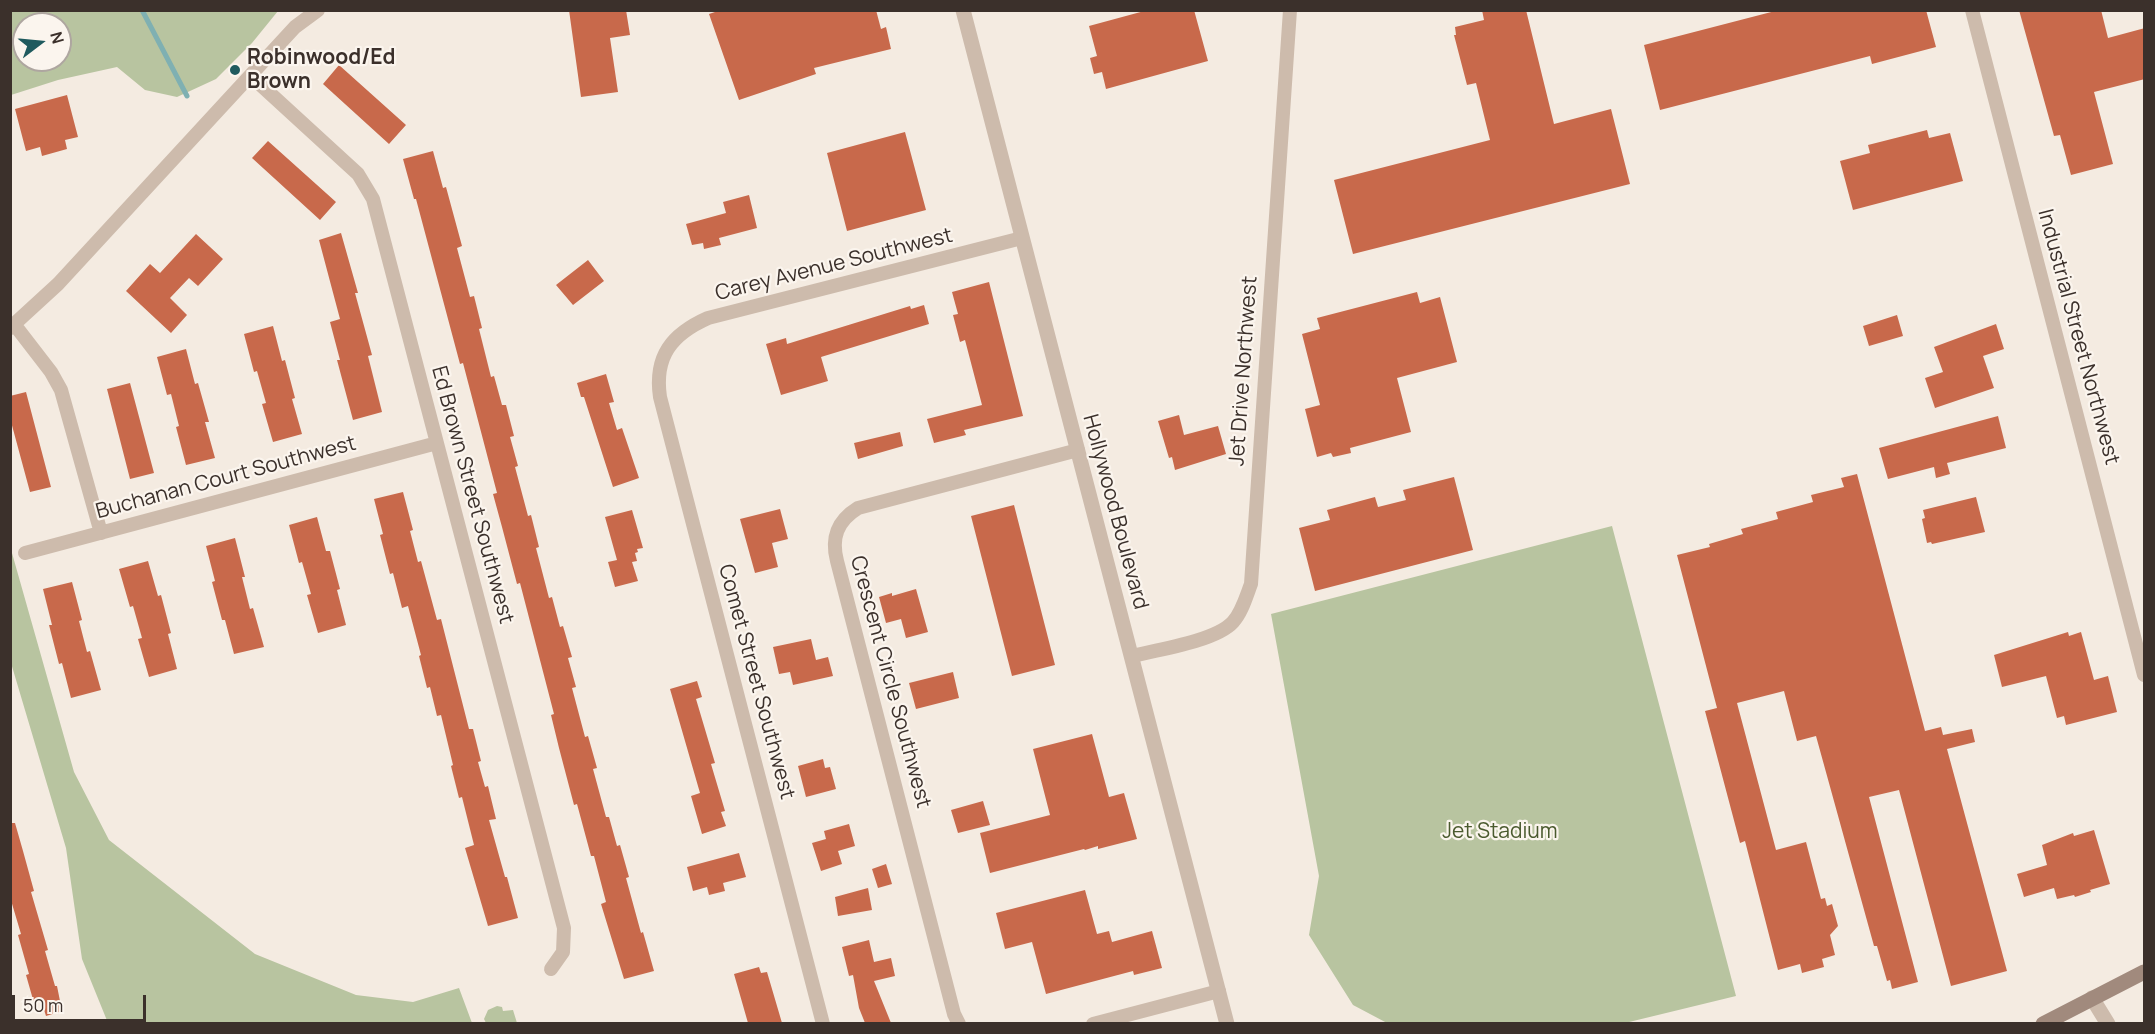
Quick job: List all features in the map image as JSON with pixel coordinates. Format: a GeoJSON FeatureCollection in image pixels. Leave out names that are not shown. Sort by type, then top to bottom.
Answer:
{"type":"FeatureCollection","features":[{"type":"Feature","properties":{"kind":"main road"},"geometry":{"type":"LineString","coordinates":[[2043,1023],[2145,972]]}},
{"type":"Feature","properties":{"kind":"street"},"geometry":{"type":"LineString","coordinates":[[101,533],[62,390],[51,372],[12,326],[58,284],[295,27],[318,10]]}},
{"type":"Feature","properties":{"kind":"street","name":"Hollywood Boulevard"},"geometry":{"type":"LineString","coordinates":[[963,10],[1227,1023]]}},
{"type":"Feature","properties":{"kind":"street","name":"Jet Drive Northwest"},"geometry":{"type":"LineString","coordinates":[[1132,656],[1221,632],[1233,622],[1242,608],[1251,584],[1290,10]]}},
{"type":"Feature","properties":{"kind":"street","name":"Industrial Street Northwest"},"geometry":{"type":"LineString","coordinates":[[1972,10],[2145,675]]}},
{"type":"Feature","properties":{"kind":"street","name":"Ed Brown Street Southwest"},"geometry":{"type":"LineString","coordinates":[[250,76],[358,174],[373,198],[564,928],[563,952],[551,969]]}},
{"type":"Feature","properties":{"kind":"street","name":"Carey Avenue Southwest"},"geometry":{"type":"LineString","coordinates":[[666,351],[671,342],[683,331],[708,318],[1022,238]]}},
{"type":"Feature","properties":{"kind":"street","name":"Comet Street Southwest"},"geometry":{"type":"LineString","coordinates":[[666,351],[659,370],[660,397],[823,1023]]}},
{"type":"Feature","properties":{"kind":"street","name":"Buchanan Court Southwest"},"geometry":{"type":"LineString","coordinates":[[25,553],[437,443]]}},
{"type":"Feature","properties":{"kind":"street","name":"Crescent Circle Southwest"},"geometry":{"type":"LineString","coordinates":[[959,1023],[954,1014],[840,573],[834,546],[835,534],[839,524],[848,514],[858,508],[1078,450]]}},
{"type":"Feature","properties":{"kind":"street"},"geometry":{"type":"LineString","coordinates":[[1093,1023],[1219,991]]}},
{"type":"Feature","properties":{"kind":"street"},"geometry":{"type":"LineString","coordinates":[[2092,998],[2108,1023]]}},
{"type":"Feature","properties":{"kind":"green space"},"geometry":{"type":"Polygon","coordinates":[[[11,10],[278,11],[252,43],[216,79],[177,97],[145,90],[117,67],[58,80],[11,95],[11,10]]]}},
{"type":"Feature","properties":{"kind":"green space","name":"Jet Stadium"},"geometry":{"type":"Polygon","coordinates":[[[1612,526],[1736,996],[1625,1023],[1387,1023],[1353,1005],[1309,935],[1319,876],[1271,614],[1612,526]]]}},
{"type":"Feature","properties":{"kind":"green space"},"geometry":{"type":"Polygon","coordinates":[[[10,546],[74,772],[109,840],[255,954],[356,995],[413,1002],[459,988],[472,1023],[108,1023],[82,959],[66,848],[11,663],[10,546]]]}},
{"type":"Feature","properties":{"kind":"green space"},"geometry":{"type":"Polygon","coordinates":[[[497,1006],[502,1007],[503,1011],[513,1010],[517,1023],[486,1023],[484,1019],[488,1010],[497,1006]]]}},
{"type":"Feature","properties":{"kind":"building"},"geometry":{"type":"Polygon","coordinates":[[[569,10],[626,10],[630,35],[610,38],[618,92],[581,97],[569,10]]]}},
{"type":"Feature","properties":{"kind":"building"},"geometry":{"type":"Polygon","coordinates":[[[721,10],[876,10],[881,29],[886,27],[891,49],[814,68],[816,74],[739,100],[709,14],[721,10]]]}},
{"type":"Feature","properties":{"kind":"building"},"geometry":{"type":"Polygon","coordinates":[[[1148,10],[1194,10],[1208,61],[1106,89],[1102,72],[1094,74],[1090,58],[1097,56],[1089,26],[1148,10]]]}},
{"type":"Feature","properties":{"kind":"building"},"geometry":{"type":"Polygon","coordinates":[[[1482,10],[1526,10],[1554,124],[1611,109],[1630,184],[1353,254],[1334,180],[1490,140],[1476,83],[1467,85],[1454,35],[1456,35],[1455,27],[1484,20],[1482,10]]]}},
{"type":"Feature","properties":{"kind":"building"},"geometry":{"type":"Polygon","coordinates":[[[1779,10],[1926,10],[1936,47],[1872,64],[1870,56],[1660,110],[1644,45],[1779,10]]]}},
{"type":"Feature","properties":{"kind":"building"},"geometry":{"type":"Polygon","coordinates":[[[2019,10],[2101,10],[2108,38],[2145,28],[2145,79],[2094,92],[2113,164],[2071,175],[2060,135],[2054,136],[2019,10]]]}},
{"type":"Feature","properties":{"kind":"building"},"geometry":{"type":"Polygon","coordinates":[[[339,65],[406,125],[389,144],[323,84],[339,65]]]}},
{"type":"Feature","properties":{"kind":"building"},"geometry":{"type":"Polygon","coordinates":[[[67,95],[78,137],[65,140],[67,149],[42,156],[40,147],[26,151],[15,109],[67,95]]]}},
{"type":"Feature","properties":{"kind":"building"},"geometry":{"type":"Polygon","coordinates":[[[1927,130],[1929,138],[1950,133],[1963,181],[1853,210],[1840,161],[1870,153],[1868,145],[1927,130]]]}},
{"type":"Feature","properties":{"kind":"building"},"geometry":{"type":"Polygon","coordinates":[[[905,132],[926,210],[847,231],[827,153],[905,132]]]}},
{"type":"Feature","properties":{"kind":"building"},"geometry":{"type":"Polygon","coordinates":[[[268,141],[336,202],[320,220],[252,158],[268,141]]]}},
{"type":"Feature","properties":{"kind":"building"},"geometry":{"type":"Polygon","coordinates":[[[433,151],[443,188],[446,187],[462,246],[457,248],[470,297],[474,296],[482,328],[479,329],[491,377],[494,376],[502,405],[506,405],[514,436],[510,437],[518,466],[515,467],[528,516],[531,515],[539,547],[536,548],[549,598],[552,597],[560,627],[563,626],[572,657],[568,658],[576,687],[572,688],[585,737],[588,736],[597,768],[593,769],[606,817],[609,817],[617,846],[620,845],[629,877],[626,878],[654,971],[624,979],[601,904],[606,902],[594,856],[591,856],[577,804],[574,805],[559,748],[551,715],[554,714],[520,583],[517,584],[493,494],[497,493],[463,363],[460,364],[416,199],[414,199],[403,159],[433,151]]]}},
{"type":"Feature","properties":{"kind":"building"},"geometry":{"type":"Polygon","coordinates":[[[749,195],[757,228],[719,238],[721,245],[704,249],[703,243],[692,245],[686,224],[726,213],[723,202],[749,195]]]}},
{"type":"Feature","properties":{"kind":"building"},"geometry":{"type":"Polygon","coordinates":[[[341,233],[358,293],[355,293],[372,355],[368,356],[382,412],[353,420],[337,360],[340,360],[330,322],[340,319],[319,240],[341,233]]]}},
{"type":"Feature","properties":{"kind":"building"},"geometry":{"type":"Polygon","coordinates":[[[196,234],[223,259],[198,286],[189,278],[170,298],[187,315],[171,333],[126,291],[150,264],[160,273],[196,234]]]}},
{"type":"Feature","properties":{"kind":"building"},"geometry":{"type":"Polygon","coordinates":[[[588,260],[604,281],[573,305],[556,285],[588,260]]]}},
{"type":"Feature","properties":{"kind":"building"},"geometry":{"type":"Polygon","coordinates":[[[989,282],[1023,416],[964,430],[966,435],[934,443],[927,419],[982,405],[965,340],[960,342],[953,315],[958,314],[952,292],[989,282]]]}},
{"type":"Feature","properties":{"kind":"building"},"geometry":{"type":"Polygon","coordinates":[[[1417,292],[1420,303],[1440,297],[1457,362],[1397,378],[1411,432],[1350,448],[1351,453],[1333,457],[1331,453],[1317,457],[1305,409],[1320,405],[1302,334],[1320,329],[1317,318],[1417,292]]]}},
{"type":"Feature","properties":{"kind":"building"},"geometry":{"type":"Polygon","coordinates":[[[924,305],[929,324],[821,357],[828,381],[781,395],[766,344],[786,338],[787,344],[910,306],[911,309],[924,305]]]}},
{"type":"Feature","properties":{"kind":"building"},"geometry":{"type":"Polygon","coordinates":[[[1897,315],[1903,336],[1869,346],[1863,326],[1897,315]]]}},
{"type":"Feature","properties":{"kind":"building"},"geometry":{"type":"Polygon","coordinates":[[[1996,324],[2004,349],[1983,356],[1994,388],[1935,408],[1925,378],[1943,372],[1934,347],[1996,324]]]}},
{"type":"Feature","properties":{"kind":"building"},"geometry":{"type":"Polygon","coordinates":[[[273,326],[282,361],[285,360],[295,398],[292,399],[302,434],[273,442],[262,404],[266,403],[257,371],[254,372],[244,334],[273,326]]]}},
{"type":"Feature","properties":{"kind":"building"},"geometry":{"type":"Polygon","coordinates":[[[186,349],[195,384],[198,383],[209,422],[205,422],[215,458],[186,465],[176,427],[179,426],[171,394],[167,395],[157,357],[186,349]]]}},
{"type":"Feature","properties":{"kind":"building"},"geometry":{"type":"Polygon","coordinates":[[[606,374],[614,402],[609,403],[617,430],[622,428],[639,478],[613,487],[584,397],[581,397],[577,383],[606,374]]]}},
{"type":"Feature","properties":{"kind":"building"},"geometry":{"type":"Polygon","coordinates":[[[130,383],[154,473],[130,479],[107,389],[130,383]]]}},
{"type":"Feature","properties":{"kind":"building"},"geometry":{"type":"Polygon","coordinates":[[[26,392],[51,487],[30,492],[10,418],[10,396],[26,392]]]}},
{"type":"Feature","properties":{"kind":"building"},"geometry":{"type":"Polygon","coordinates":[[[1179,415],[1184,435],[1218,426],[1226,454],[1175,470],[1158,421],[1179,415]]]}},
{"type":"Feature","properties":{"kind":"building"},"geometry":{"type":"Polygon","coordinates":[[[1998,416],[2006,448],[1947,463],[1950,474],[1936,478],[1934,467],[1888,479],[1879,448],[1998,416]]]}},
{"type":"Feature","properties":{"kind":"building"},"geometry":{"type":"Polygon","coordinates":[[[900,432],[903,446],[858,459],[854,443],[900,432]]]}},
{"type":"Feature","properties":{"kind":"building"},"geometry":{"type":"Polygon","coordinates":[[[1857,474],[1925,731],[1941,727],[1943,735],[1972,729],[1975,742],[1947,749],[2007,971],[1951,986],[1899,790],[1869,797],[1918,982],[1892,989],[1890,980],[1887,981],[1877,946],[1874,946],[1816,736],[1797,741],[1784,691],[1737,703],[1776,850],[1806,842],[1821,899],[1825,898],[1827,906],[1832,904],[1838,926],[1830,935],[1835,955],[1822,959],[1824,967],[1802,973],[1800,964],[1778,970],[1745,841],[1740,843],[1705,711],[1717,708],[1677,555],[1710,547],[1709,544],[1743,534],[1741,529],[1778,519],[1776,512],[1813,502],[1811,495],[1844,487],[1841,478],[1857,474]]]}},
{"type":"Feature","properties":{"kind":"building"},"geometry":{"type":"Polygon","coordinates":[[[1454,477],[1473,550],[1315,591],[1299,528],[1330,520],[1327,510],[1375,497],[1378,507],[1406,500],[1403,490],[1454,477]]]}},
{"type":"Feature","properties":{"kind":"building"},"geometry":{"type":"Polygon","coordinates":[[[403,492],[413,530],[410,531],[418,562],[421,561],[437,620],[441,619],[469,729],[473,729],[481,761],[478,762],[485,787],[488,786],[496,819],[489,820],[518,918],[488,926],[465,848],[474,845],[462,797],[459,798],[441,715],[437,716],[430,687],[427,688],[408,606],[402,608],[380,535],[383,534],[374,499],[403,492]]]}},
{"type":"Feature","properties":{"kind":"building"},"geometry":{"type":"Polygon","coordinates":[[[1976,497],[1985,532],[1932,544],[1927,543],[1922,519],[1925,518],[1923,510],[1976,497]]]}},
{"type":"Feature","properties":{"kind":"building"},"geometry":{"type":"Polygon","coordinates":[[[1014,505],[1055,665],[1012,676],[971,516],[1014,505]]]}},
{"type":"Feature","properties":{"kind":"building"},"geometry":{"type":"Polygon","coordinates":[[[780,509],[788,539],[772,543],[778,567],[755,573],[740,519],[780,509]]]}},
{"type":"Feature","properties":{"kind":"building"},"geometry":{"type":"Polygon","coordinates":[[[632,510],[643,548],[637,549],[638,552],[635,553],[637,561],[632,562],[638,581],[615,587],[608,562],[617,560],[605,517],[632,510]]]}},
{"type":"Feature","properties":{"kind":"building"},"geometry":{"type":"Polygon","coordinates":[[[317,517],[326,551],[330,551],[346,625],[318,633],[307,595],[311,594],[302,562],[299,563],[289,525],[317,517]]]}},
{"type":"Feature","properties":{"kind":"building"},"geometry":{"type":"Polygon","coordinates":[[[235,538],[250,609],[253,608],[264,647],[234,654],[212,582],[215,581],[206,546],[235,538]]]}},
{"type":"Feature","properties":{"kind":"building"},"geometry":{"type":"Polygon","coordinates":[[[148,561],[158,596],[161,595],[177,669],[149,677],[138,639],[142,638],[119,569],[148,561]]]}},
{"type":"Feature","properties":{"kind":"building"},"geometry":{"type":"Polygon","coordinates":[[[72,582],[82,620],[79,621],[87,652],[90,651],[101,690],[71,698],[62,663],[59,664],[43,589],[72,582]]]}},
{"type":"Feature","properties":{"kind":"building"},"geometry":{"type":"Polygon","coordinates":[[[916,589],[928,632],[906,638],[901,619],[886,623],[879,597],[916,589]]]}},
{"type":"Feature","properties":{"kind":"building"},"geometry":{"type":"Polygon","coordinates":[[[2068,632],[2069,636],[2081,632],[2094,680],[2108,676],[2117,712],[2066,725],[2064,716],[2057,718],[2046,676],[2002,687],[1994,655],[2068,632]]]}},
{"type":"Feature","properties":{"kind":"building"},"geometry":{"type":"Polygon","coordinates":[[[811,639],[816,660],[828,657],[833,676],[793,685],[790,672],[779,674],[773,647],[811,639]]]}},
{"type":"Feature","properties":{"kind":"building"},"geometry":{"type":"Polygon","coordinates":[[[953,672],[959,698],[916,709],[909,683],[953,672]]]}},
{"type":"Feature","properties":{"kind":"building"},"geometry":{"type":"Polygon","coordinates":[[[697,681],[702,697],[696,699],[715,763],[711,764],[725,811],[721,812],[726,826],[702,834],[691,796],[700,793],[670,689],[697,681]]]}},
{"type":"Feature","properties":{"kind":"building"},"geometry":{"type":"Polygon","coordinates":[[[1092,734],[1109,797],[1124,793],[1137,839],[1098,849],[1098,846],[1084,849],[990,873],[980,833],[1050,815],[1033,749],[1092,734]]]}},
{"type":"Feature","properties":{"kind":"building"},"geometry":{"type":"Polygon","coordinates":[[[823,759],[825,768],[830,767],[836,789],[806,797],[798,766],[823,759]]]}},
{"type":"Feature","properties":{"kind":"building"},"geometry":{"type":"Polygon","coordinates":[[[983,801],[990,825],[958,833],[951,810],[983,801]]]}},
{"type":"Feature","properties":{"kind":"building"},"geometry":{"type":"Polygon","coordinates":[[[10,823],[15,823],[23,851],[34,891],[31,892],[48,950],[45,951],[55,986],[57,986],[62,1011],[46,1016],[41,1000],[34,1003],[18,935],[21,934],[10,897],[10,823]]]}},
{"type":"Feature","properties":{"kind":"building"},"geometry":{"type":"Polygon","coordinates":[[[849,824],[855,846],[838,851],[842,864],[821,871],[812,843],[826,839],[824,831],[849,824]]]}},
{"type":"Feature","properties":{"kind":"building"},"geometry":{"type":"Polygon","coordinates":[[[2094,830],[2110,884],[2075,897],[2074,895],[2057,899],[2054,888],[2024,897],[2017,874],[2047,865],[2042,845],[2073,833],[2074,836],[2094,830]]]}},
{"type":"Feature","properties":{"kind":"building"},"geometry":{"type":"Polygon","coordinates":[[[739,853],[746,877],[723,883],[725,891],[709,895],[707,887],[693,891],[687,867],[739,853]]]}},
{"type":"Feature","properties":{"kind":"building"},"geometry":{"type":"Polygon","coordinates":[[[886,864],[892,884],[878,888],[872,869],[886,864]]]}},
{"type":"Feature","properties":{"kind":"building"},"geometry":{"type":"Polygon","coordinates":[[[868,888],[872,910],[838,916],[835,897],[868,888]]]}},
{"type":"Feature","properties":{"kind":"building"},"geometry":{"type":"Polygon","coordinates":[[[1085,890],[1097,934],[1109,931],[1112,942],[1152,931],[1162,968],[1134,975],[1133,971],[1046,994],[1032,942],[1005,949],[996,913],[1085,890]]]}},
{"type":"Feature","properties":{"kind":"building"},"geometry":{"type":"Polygon","coordinates":[[[869,940],[874,962],[891,958],[895,976],[874,981],[891,1023],[865,1023],[859,1008],[853,975],[849,976],[842,947],[869,940]]]}},
{"type":"Feature","properties":{"kind":"building"},"geometry":{"type":"Polygon","coordinates":[[[759,967],[761,973],[767,972],[782,1023],[748,1023],[734,974],[759,967]]]}},
{"type":"Feature","properties":{"kind":"waterway"},"geometry":{"type":"LineString","coordinates":[[142,10],[187,96]]}},
{"type":"Feature","properties":{"kind":"place","name":"Robinwood/Ed Brown"},"geometry":{"type":"Point","coordinates":[235,70]}}]}
